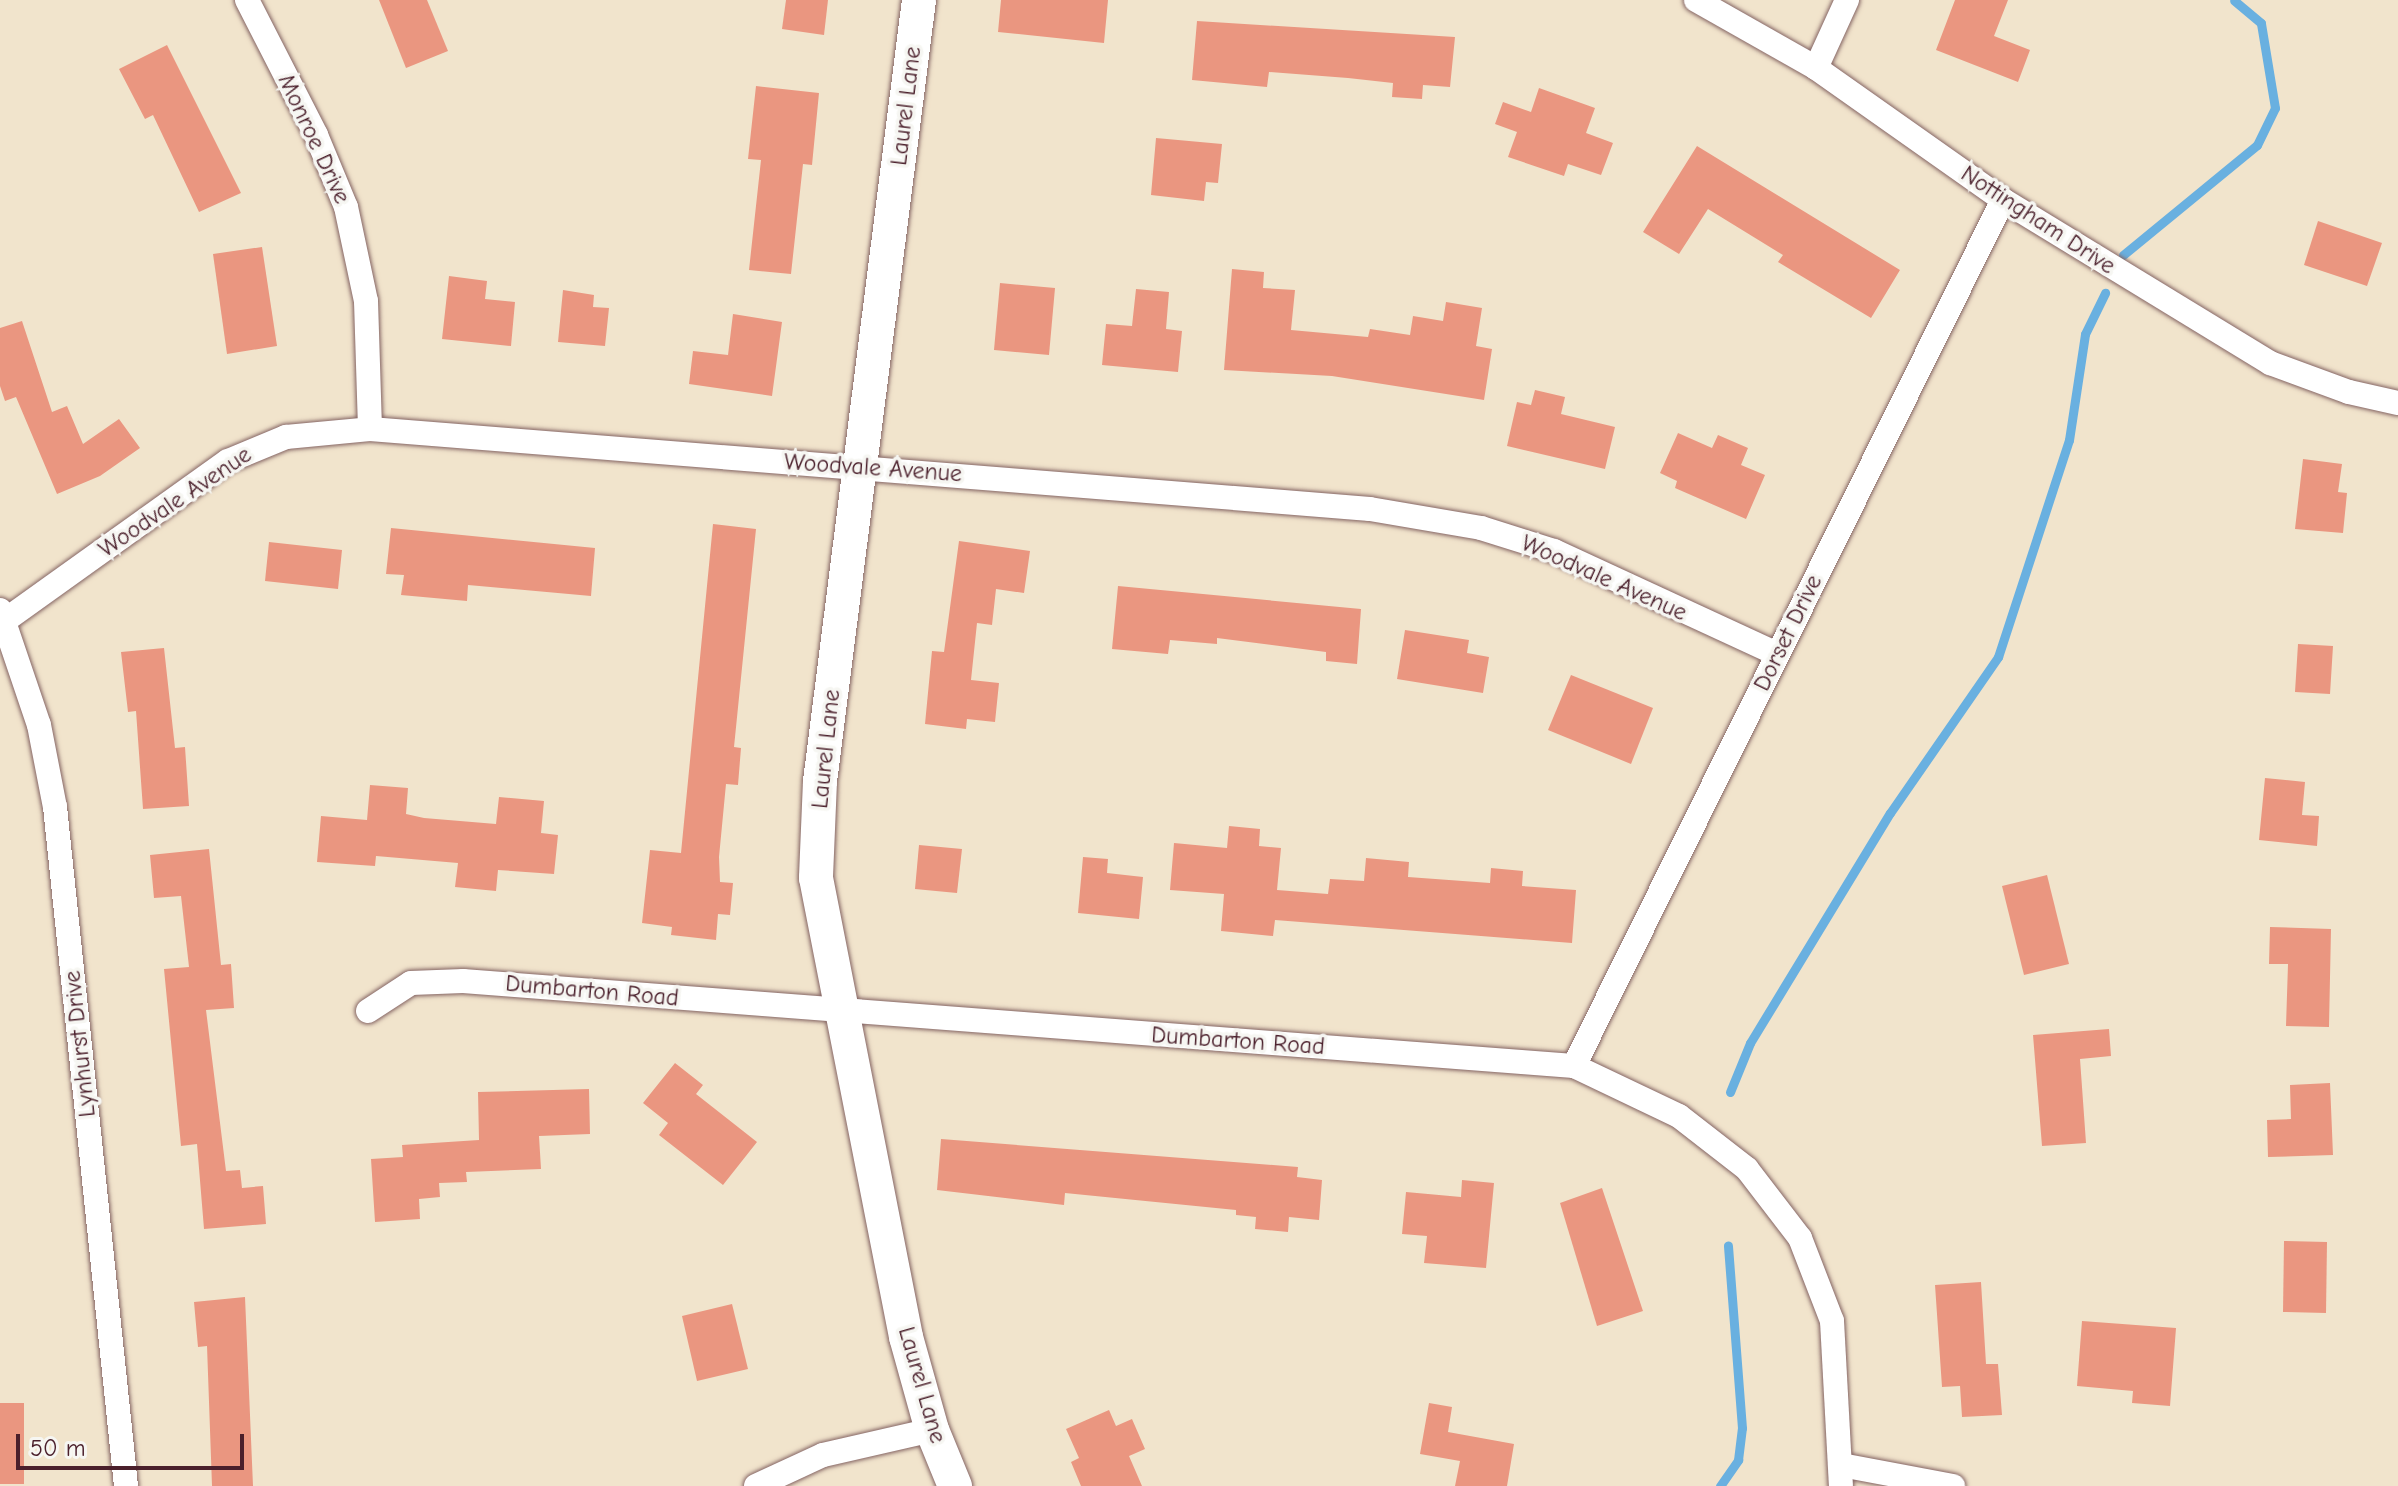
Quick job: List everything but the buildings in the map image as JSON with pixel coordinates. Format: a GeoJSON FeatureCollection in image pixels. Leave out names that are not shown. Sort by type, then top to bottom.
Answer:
{"type":"FeatureCollection","features":[{"type":"Feature","properties":{"kind":"street","name":"Monroe Drive"},"geometry":{"type":"LineString","coordinates":[[247,0],[346,207],[366,301],[370,429]]}},
{"type":"Feature","properties":{"kind":"street","name":"Laurel Lane"},"geometry":{"type":"LineString","coordinates":[[919,0],[820,781],[817,864],[842,1011],[906,1337],[932,1430],[955,1486]]}},
{"type":"Feature","properties":{"kind":"street","name":"Nottingham Drive"},"geometry":{"type":"LineString","coordinates":[[1696,0],[1816,68],[2003,200],[2270,363],[2349,392],[2398,403]]}},
{"type":"Feature","properties":{"kind":"street"},"geometry":{"type":"LineString","coordinates":[[1816,68],[1847,0]]}},
{"type":"Feature","properties":{"kind":"street","name":"Dorset Drive"},"geometry":{"type":"LineString","coordinates":[[1574,1066],[2003,200]]}},
{"type":"Feature","properties":{"kind":"street","name":"Woodvale Avenue"},"geometry":{"type":"LineString","coordinates":[[2,618],[228,461],[286,437],[370,429],[1220,493],[1370,509],[1481,528],[1554,551],[1777,654]]}},
{"type":"Feature","properties":{"kind":"street","name":"Lynhurst Drive"},"geometry":{"type":"LineString","coordinates":[[2,618],[39,725],[55,807],[126,1486]]}},
{"type":"Feature","properties":{"kind":"street","name":"Dumbarton Road"},"geometry":{"type":"LineString","coordinates":[[368,1011],[411,983],[463,981],[1574,1066],[1679,1116],[1747,1169],[1800,1238],[1832,1321],[1841,1476]]}},
{"type":"Feature","properties":{"kind":"street"},"geometry":{"type":"LineString","coordinates":[[756,1486],[823,1455],[932,1430]]}},
{"type":"Feature","properties":{"kind":"street"},"geometry":{"type":"LineString","coordinates":[[1841,1476],[1953,1486]]}},
{"type":"Feature","properties":{"kind":"waterway"},"geometry":{"type":"LineString","coordinates":[[2123,255],[2257,145],[2275,108],[2261,23],[2234,0]]}},
{"type":"Feature","properties":{"kind":"waterway"},"geometry":{"type":"LineString","coordinates":[[1730,1092],[1750,1043],[1890,813],[1998,657],[2069,440],[2085,334],[2105,293]]}},
{"type":"Feature","properties":{"kind":"waterway"},"geometry":{"type":"LineString","coordinates":[[1720,1486],[1738,1460],[1742,1428],[1728,1246]]}}]}
